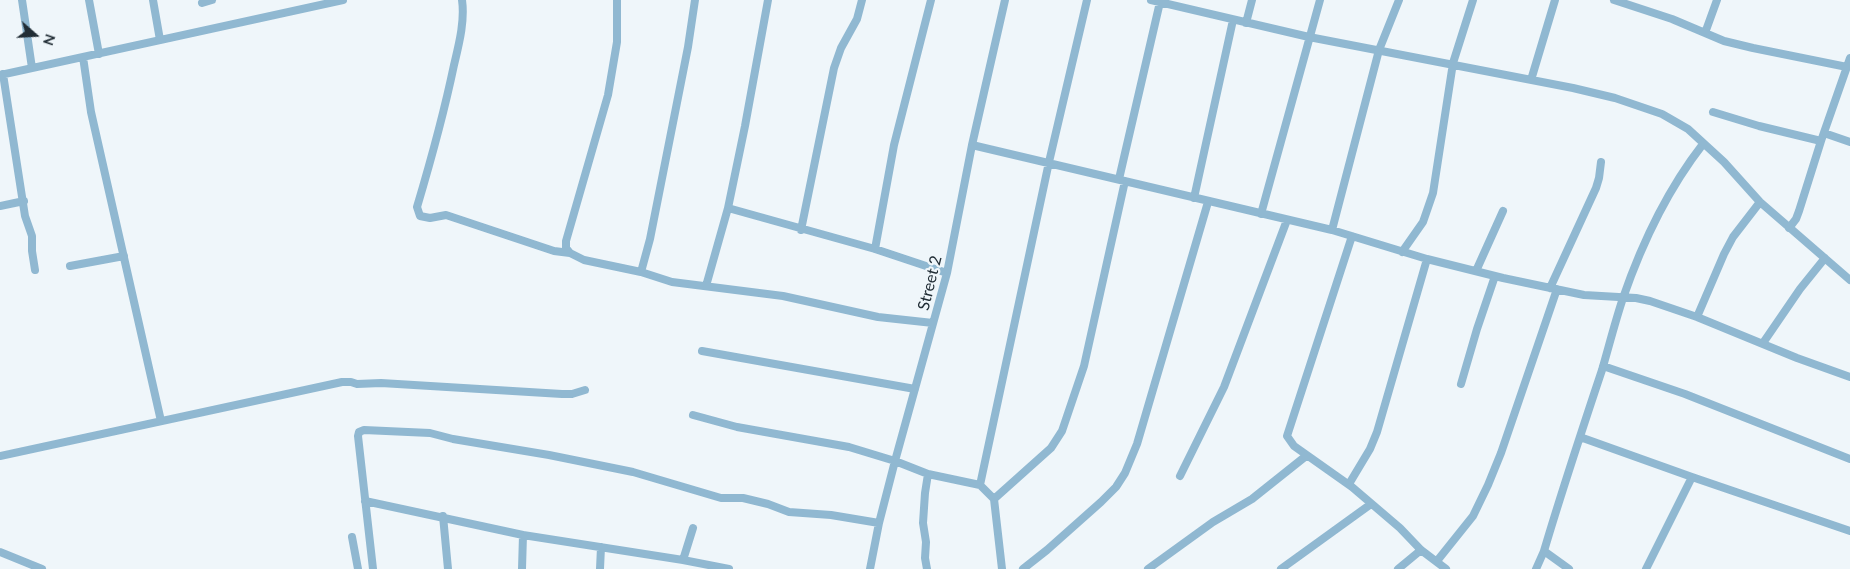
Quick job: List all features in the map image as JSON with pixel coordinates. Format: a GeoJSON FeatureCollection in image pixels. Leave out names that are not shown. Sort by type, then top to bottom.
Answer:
{"type":"FeatureCollection","features":[{"type":"Feature","properties":{"kind":"street"},"geometry":{"type":"LineString","coordinates":[[22,0],[32,68]]}},
{"type":"Feature","properties":{"kind":"street"},"geometry":{"type":"LineString","coordinates":[[89,0],[99,54]]}},
{"type":"Feature","properties":{"kind":"street"},"geometry":{"type":"LineString","coordinates":[[152,0],[160,40]]}},
{"type":"Feature","properties":{"kind":"street"},"geometry":{"type":"LineString","coordinates":[[202,2],[212,0]]}},
{"type":"Feature","properties":{"kind":"street"},"geometry":{"type":"LineString","coordinates":[[35,270],[32,236],[25,216],[2,74],[342,0]]}},
{"type":"Feature","properties":{"kind":"street"},"geometry":{"type":"LineString","coordinates":[[462,0],[462,23],[457,51],[444,108],[417,207],[420,216],[430,218],[446,215],[554,251],[570,253],[584,260],[641,272],[672,282],[783,296],[878,317],[934,323]]}},
{"type":"Feature","properties":{"kind":"street"},"geometry":{"type":"LineString","coordinates":[[570,253],[566,248],[566,241],[608,95],[617,42],[617,0]]}},
{"type":"Feature","properties":{"kind":"street"},"geometry":{"type":"LineString","coordinates":[[641,272],[688,47],[695,0]]}},
{"type":"Feature","properties":{"kind":"street"},"geometry":{"type":"LineString","coordinates":[[706,286],[728,208],[768,0]]}},
{"type":"Feature","properties":{"kind":"street"},"geometry":{"type":"LineString","coordinates":[[802,230],[834,68],[840,48],[857,19],[862,0]]}},
{"type":"Feature","properties":{"kind":"street"},"geometry":{"type":"LineString","coordinates":[[875,249],[898,128],[931,0]]}},
{"type":"Feature","properties":{"kind":"street","name":"Street 2"},"geometry":{"type":"LineString","coordinates":[[870,569],[879,523],[895,461],[948,273],[972,145],[1005,0]]}},
{"type":"Feature","properties":{"kind":"street"},"geometry":{"type":"LineString","coordinates":[[980,485],[1049,162],[1087,0]]}},
{"type":"Feature","properties":{"kind":"street"},"geometry":{"type":"LineString","coordinates":[[1151,0],[1181,4],[1233,20],[1309,37],[1573,88],[1615,98],[1662,114],[1688,129],[1724,162],[1760,202],[1850,280]]}},
{"type":"Feature","properties":{"kind":"street"},"geometry":{"type":"LineString","coordinates":[[1246,23],[1252,0]]}},
{"type":"Feature","properties":{"kind":"street"},"geometry":{"type":"LineString","coordinates":[[1261,214],[1320,0]]}},
{"type":"Feature","properties":{"kind":"street"},"geometry":{"type":"LineString","coordinates":[[1332,230],[1379,50],[1399,0]]}},
{"type":"Feature","properties":{"kind":"street"},"geometry":{"type":"LineString","coordinates":[[1402,252],[1423,222],[1433,193],[1453,64],[1473,0]]}},
{"type":"Feature","properties":{"kind":"street"},"geometry":{"type":"LineString","coordinates":[[1531,80],[1555,0]]}},
{"type":"Feature","properties":{"kind":"street"},"geometry":{"type":"LineString","coordinates":[[1614,0],[1632,3],[1724,40],[1753,48],[1847,67]]}},
{"type":"Feature","properties":{"kind":"street"},"geometry":{"type":"LineString","coordinates":[[1705,33],[1717,0]]}},
{"type":"Feature","properties":{"kind":"street"},"geometry":{"type":"LineString","coordinates":[[994,500],[1051,448],[1062,431],[1088,352],[1160,2]]}},
{"type":"Feature","properties":{"kind":"street"},"geometry":{"type":"LineString","coordinates":[[1194,198],[1233,20]]}},
{"type":"Feature","properties":{"kind":"street"},"geometry":{"type":"LineString","coordinates":[[83,57],[91,112],[161,421]]}},
{"type":"Feature","properties":{"kind":"street"},"geometry":{"type":"LineString","coordinates":[[1789,228],[1800,211],[1822,137],[1850,58]]}},
{"type":"Feature","properties":{"kind":"street"},"geometry":{"type":"LineString","coordinates":[[1713,112],[1773,130],[1850,142]]}},
{"type":"Feature","properties":{"kind":"street"},"geometry":{"type":"LineString","coordinates":[[1536,569],[1544,551],[1623,298],[1645,243],[1666,201],[1689,162],[1704,144]]}},
{"type":"Feature","properties":{"kind":"street"},"geometry":{"type":"LineString","coordinates":[[972,145],[1332,230],[1402,252],[1495,276],[1584,295],[1650,301],[1697,317],[1797,358],[1850,377]]}},
{"type":"Feature","properties":{"kind":"street"},"geometry":{"type":"LineString","coordinates":[[1436,561],[1473,516],[1488,485],[1501,453],[1553,289],[1596,188],[1601,162]]}},
{"type":"Feature","properties":{"kind":"street"},"geometry":{"type":"LineString","coordinates":[[0,206],[24,201]]}},
{"type":"Feature","properties":{"kind":"street"},"geometry":{"type":"LineString","coordinates":[[1023,569],[1101,502],[1116,487],[1125,473],[1137,444],[1208,202]]}},
{"type":"Feature","properties":{"kind":"street"},"geometry":{"type":"LineString","coordinates":[[1697,317],[1733,237],[1760,202]]}},
{"type":"Feature","properties":{"kind":"street"},"geometry":{"type":"LineString","coordinates":[[728,208],[875,249],[948,273]]}},
{"type":"Feature","properties":{"kind":"street"},"geometry":{"type":"LineString","coordinates":[[1476,271],[1503,211]]}},
{"type":"Feature","properties":{"kind":"street"},"geometry":{"type":"LineString","coordinates":[[1180,476],[1224,387],[1287,220]]}},
{"type":"Feature","properties":{"kind":"street"},"geometry":{"type":"LineString","coordinates":[[1352,236],[1288,431],[1290,441],[1306,456],[1349,484],[1400,528],[1421,550],[1446,569]]}},
{"type":"Feature","properties":{"kind":"street"},"geometry":{"type":"LineString","coordinates":[[70,266],[124,256]]}},
{"type":"Feature","properties":{"kind":"street"},"geometry":{"type":"LineString","coordinates":[[1763,343],[1800,289],[1825,258]]}},
{"type":"Feature","properties":{"kind":"street"},"geometry":{"type":"LineString","coordinates":[[1349,484],[1370,449],[1376,432],[1427,259]]}},
{"type":"Feature","properties":{"kind":"street"},"geometry":{"type":"LineString","coordinates":[[1461,384],[1495,276]]}},
{"type":"Feature","properties":{"kind":"street"},"geometry":{"type":"LineString","coordinates":[[702,351],[915,389]]}},
{"type":"Feature","properties":{"kind":"street"},"geometry":{"type":"LineString","coordinates":[[1603,366],[1685,394],[1850,459]]}},
{"type":"Feature","properties":{"kind":"street"},"geometry":{"type":"LineString","coordinates":[[0,456],[342,382],[562,394],[572,394],[585,390]]}},
{"type":"Feature","properties":{"kind":"street"},"geometry":{"type":"LineString","coordinates":[[693,415],[737,427],[849,447],[895,461],[928,474],[980,485],[994,500],[1002,569]]}},
{"type":"Feature","properties":{"kind":"street"},"geometry":{"type":"LineString","coordinates":[[373,569],[358,436],[359,432],[364,430],[430,433],[453,439],[549,455],[633,472],[721,498],[743,498],[768,504],[789,512],[821,514],[879,523]]}},
{"type":"Feature","properties":{"kind":"street"},"geometry":{"type":"LineString","coordinates":[[1580,437],[1850,531]]}},
{"type":"Feature","properties":{"kind":"street"},"geometry":{"type":"LineString","coordinates":[[1148,569],[1213,522],[1252,499],[1306,456]]}},
{"type":"Feature","properties":{"kind":"street"},"geometry":{"type":"LineString","coordinates":[[927,569],[923,523],[928,474]]}},
{"type":"Feature","properties":{"kind":"street"},"geometry":{"type":"LineString","coordinates":[[1646,569],[1692,477]]}},
{"type":"Feature","properties":{"kind":"street"},"geometry":{"type":"LineString","coordinates":[[365,501],[443,516],[500,531],[729,569]]}},
{"type":"Feature","properties":{"kind":"street"},"geometry":{"type":"LineString","coordinates":[[1281,569],[1371,504]]}},
{"type":"Feature","properties":{"kind":"street"},"geometry":{"type":"LineString","coordinates":[[443,516],[448,569]]}},
{"type":"Feature","properties":{"kind":"street"},"geometry":{"type":"LineString","coordinates":[[683,560],[693,528]]}},
{"type":"Feature","properties":{"kind":"street"},"geometry":{"type":"LineString","coordinates":[[522,569],[523,534]]}},
{"type":"Feature","properties":{"kind":"street"},"geometry":{"type":"LineString","coordinates":[[352,537],[358,569]]}},
{"type":"Feature","properties":{"kind":"street"},"geometry":{"type":"LineString","coordinates":[[600,569],[601,547]]}},
{"type":"Feature","properties":{"kind":"street"},"geometry":{"type":"LineString","coordinates":[[1398,569],[1421,550]]}},
{"type":"Feature","properties":{"kind":"street"},"geometry":{"type":"LineString","coordinates":[[1544,551],[1569,569]]}},
{"type":"Feature","properties":{"kind":"street"},"geometry":{"type":"LineString","coordinates":[[0,552],[38,568]]}}]}
